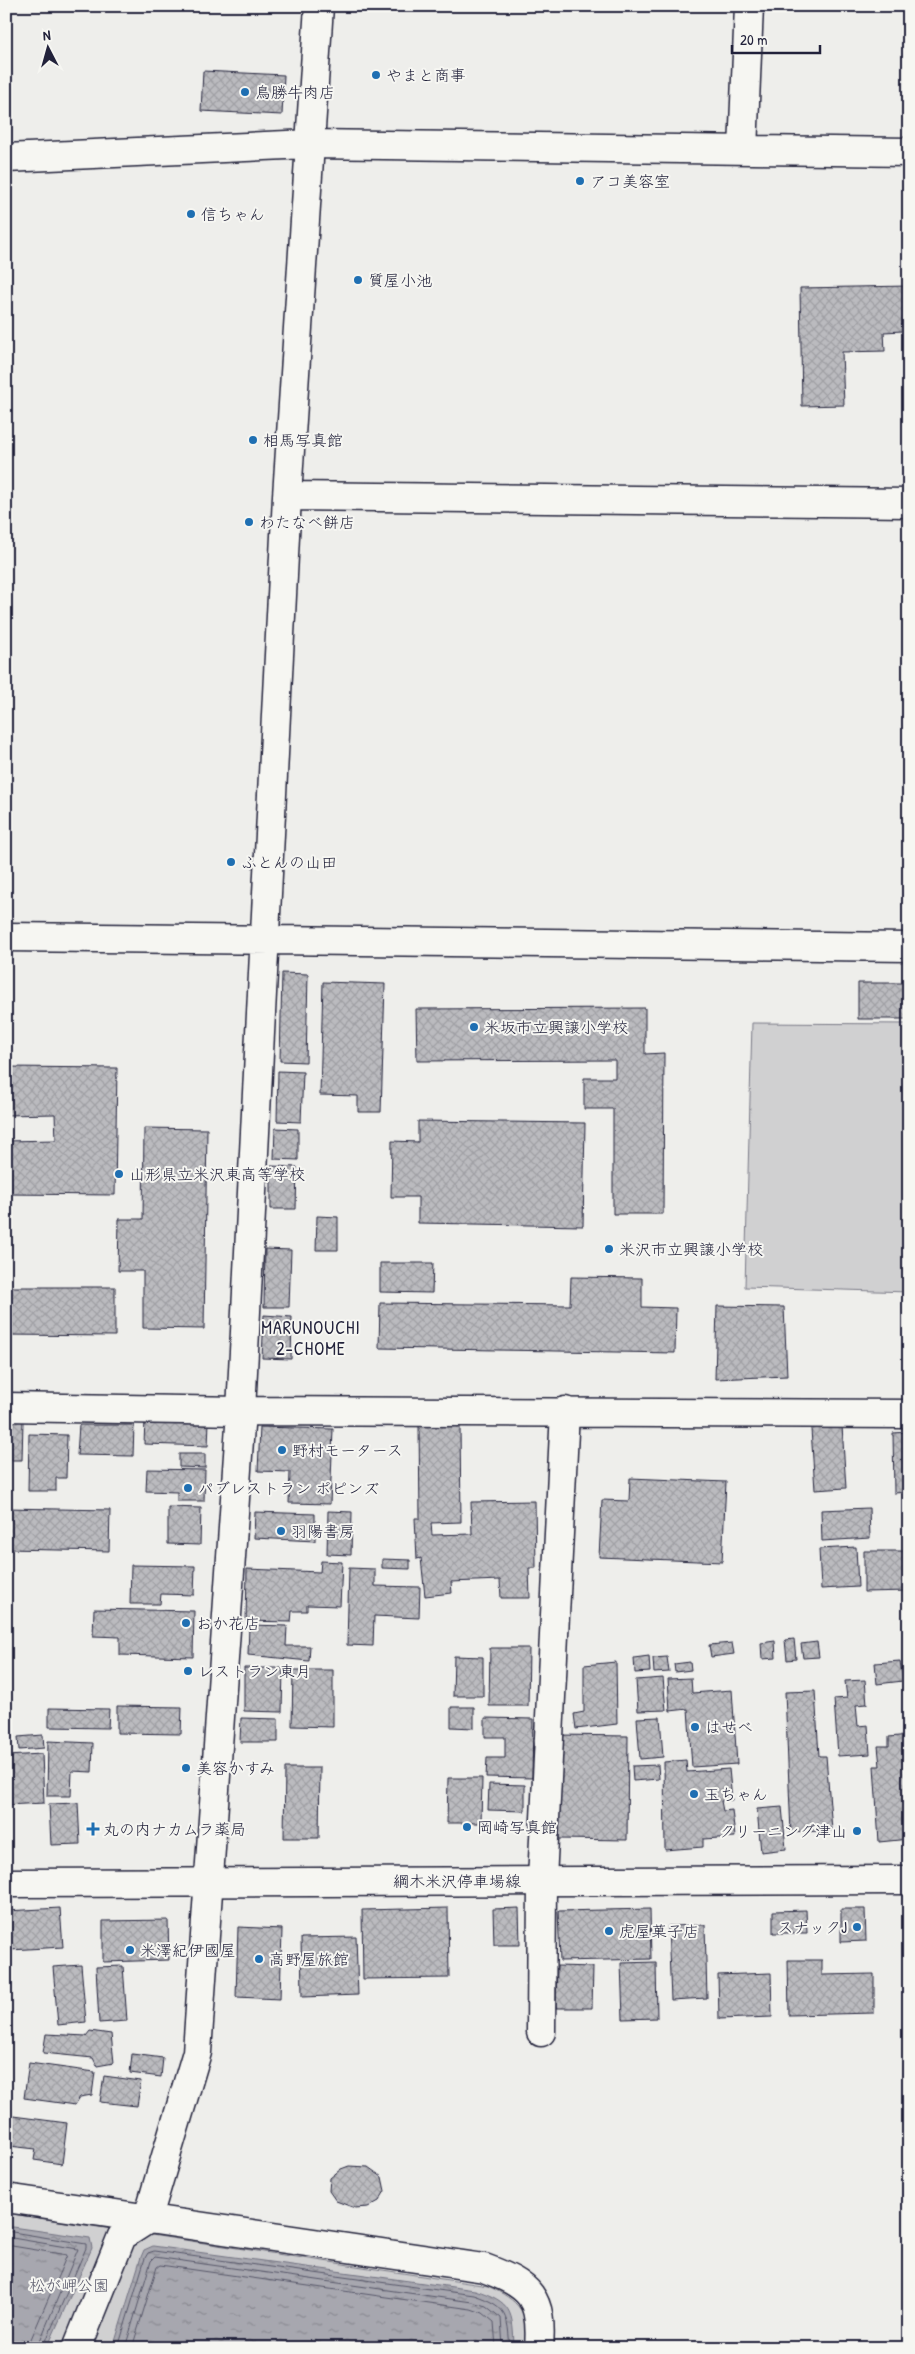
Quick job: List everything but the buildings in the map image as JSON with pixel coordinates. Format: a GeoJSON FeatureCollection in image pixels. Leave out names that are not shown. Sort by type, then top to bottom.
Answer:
{"type":"FeatureCollection","features":[{"type":"Feature","properties":{"kind":"street"},"geometry":{"type":"LineString","coordinates":[[77,2348],[122,2236],[148,2220],[197,2052],[207,1881],[241,1411],[287,496],[319,6]]}},
{"type":"Feature","properties":{"kind":"street"},"geometry":{"type":"LineString","coordinates":[[743,150],[749,6]]}},
{"type":"Feature","properties":{"kind":"street"},"geometry":{"type":"LineString","coordinates":[[6,158],[309,144],[909,152]]}},
{"type":"Feature","properties":{"kind":"street"},"geometry":{"type":"LineString","coordinates":[[287,496],[909,503]]}},
{"type":"Feature","properties":{"kind":"street"},"geometry":{"type":"LineString","coordinates":[[6,937],[909,947]]}},
{"type":"Feature","properties":{"kind":"street"},"geometry":{"type":"LineString","coordinates":[[6,1407],[241,1411],[909,1414]]}},
{"type":"Feature","properties":{"kind":"street"},"geometry":{"type":"LineString","coordinates":[[541,2032],[542,1880],[565,1411]]}},
{"type":"Feature","properties":{"kind":"street","name":"綱木米沢停車場線"},"geometry":{"type":"LineString","coordinates":[[6,1883],[909,1880]]}},
{"type":"Feature","properties":{"kind":"street"},"geometry":{"type":"LineString","coordinates":[[6,2198],[484,2268],[508,2277],[526,2288],[536,2305],[540,2330],[539,2348]]}},
{"type":"Feature","properties":{"kind":"green space"},"geometry":{"type":"Polygon","coordinates":[[[752,1023],[909,1024],[909,1292],[745,1287],[752,1023]]]}},
{"type":"Feature","properties":{"kind":"green space","name":"松が岬公園"},"geometry":{"type":"Polygon","coordinates":[[[6,2213],[488,2286],[508,2297],[520,2309],[527,2325],[527,2348],[6,2348],[6,2213]]]}},
{"type":"Feature","properties":{"kind":"water"},"geometry":{"type":"Polygon","coordinates":[[[6,2226],[90,2238],[92,2248],[47,2348],[6,2347],[6,2226]]]}},
{"type":"Feature","properties":{"kind":"water","name":"松が岬公園"},"geometry":{"type":"Polygon","coordinates":[[[153,2246],[475,2290],[497,2299],[508,2310],[513,2325],[514,2348],[113,2348],[141,2257],[144,2250],[153,2246]]]}},
{"type":"Feature","properties":{"kind":"place","name":"やまと商事"},"geometry":{"type":"Point","coordinates":[376,75]}},
{"type":"Feature","properties":{"kind":"place","name":"鳥勝牛肉店"},"geometry":{"type":"Point","coordinates":[245,92]}},
{"type":"Feature","properties":{"kind":"place","name":"アコ美容室"},"geometry":{"type":"Point","coordinates":[580,181]}},
{"type":"Feature","properties":{"kind":"place","name":"信ちゃん"},"geometry":{"type":"Point","coordinates":[191,214]}},
{"type":"Feature","properties":{"kind":"place","name":"質屋小池"},"geometry":{"type":"Point","coordinates":[358,280]}},
{"type":"Feature","properties":{"kind":"place","name":"相馬写真館"},"geometry":{"type":"Point","coordinates":[253,440]}},
{"type":"Feature","properties":{"kind":"place","name":"わたなべ餅店"},"geometry":{"type":"Point","coordinates":[249,522]}},
{"type":"Feature","properties":{"kind":"place","name":"ふとんの山田"},"geometry":{"type":"Point","coordinates":[231,862]}},
{"type":"Feature","properties":{"kind":"place","name":"米坂市立興譲小学校"},"geometry":{"type":"Point","coordinates":[474,1027]}},
{"type":"Feature","properties":{"kind":"place","name":"山形県立米沢東高等学校"},"geometry":{"type":"Point","coordinates":[119,1174]}},
{"type":"Feature","properties":{"kind":"place","name":"米沢市立興譲小学校"},"geometry":{"type":"Point","coordinates":[609,1249]}},
{"type":"Feature","properties":{"kind":"place","name":"野村モータース"},"geometry":{"type":"Point","coordinates":[282,1450]}},
{"type":"Feature","properties":{"kind":"place","name":"パブレストラン ポピンズ"},"geometry":{"type":"Point","coordinates":[188,1488]}},
{"type":"Feature","properties":{"kind":"place","name":"羽陽書房"},"geometry":{"type":"Point","coordinates":[281,1531]}},
{"type":"Feature","properties":{"kind":"place","name":"おか花店"},"geometry":{"type":"Point","coordinates":[186,1623]}},
{"type":"Feature","properties":{"kind":"place","name":"レストラン東月"},"geometry":{"type":"Point","coordinates":[188,1671]}},
{"type":"Feature","properties":{"kind":"place","name":"はせべ"},"geometry":{"type":"Point","coordinates":[695,1727]}},
{"type":"Feature","properties":{"kind":"place","name":"美容かすみ"},"geometry":{"type":"Point","coordinates":[186,1768]}},
{"type":"Feature","properties":{"kind":"place","name":"玉ちゃん"},"geometry":{"type":"Point","coordinates":[694,1794]}},
{"type":"Feature","properties":{"kind":"place","name":"岡崎写真館"},"geometry":{"type":"Point","coordinates":[467,1827]}},
{"type":"Feature","properties":{"kind":"place","name":"丸の内ナカムラ薬局"},"geometry":{"type":"Point","coordinates":[93,1829]}},
{"type":"Feature","properties":{"kind":"place","name":"クリーニング津山"},"geometry":{"type":"Point","coordinates":[857,1831]}},
{"type":"Feature","properties":{"kind":"place","name":"スナックJ"},"geometry":{"type":"Point","coordinates":[857,1927]}},
{"type":"Feature","properties":{"kind":"place","name":"虎屋菓子店"},"geometry":{"type":"Point","coordinates":[609,1931]}},
{"type":"Feature","properties":{"kind":"place","name":"米澤紀伊國屋"},"geometry":{"type":"Point","coordinates":[130,1950]}},
{"type":"Feature","properties":{"kind":"place","name":"高野屋旅館"},"geometry":{"type":"Point","coordinates":[259,1959]}},
{"type":"Feature","properties":{"kind":"district","name":"MARUNOUCHI 2-CHOME"},"geometry":{"type":"Point","coordinates":[311,1338]}}]}
